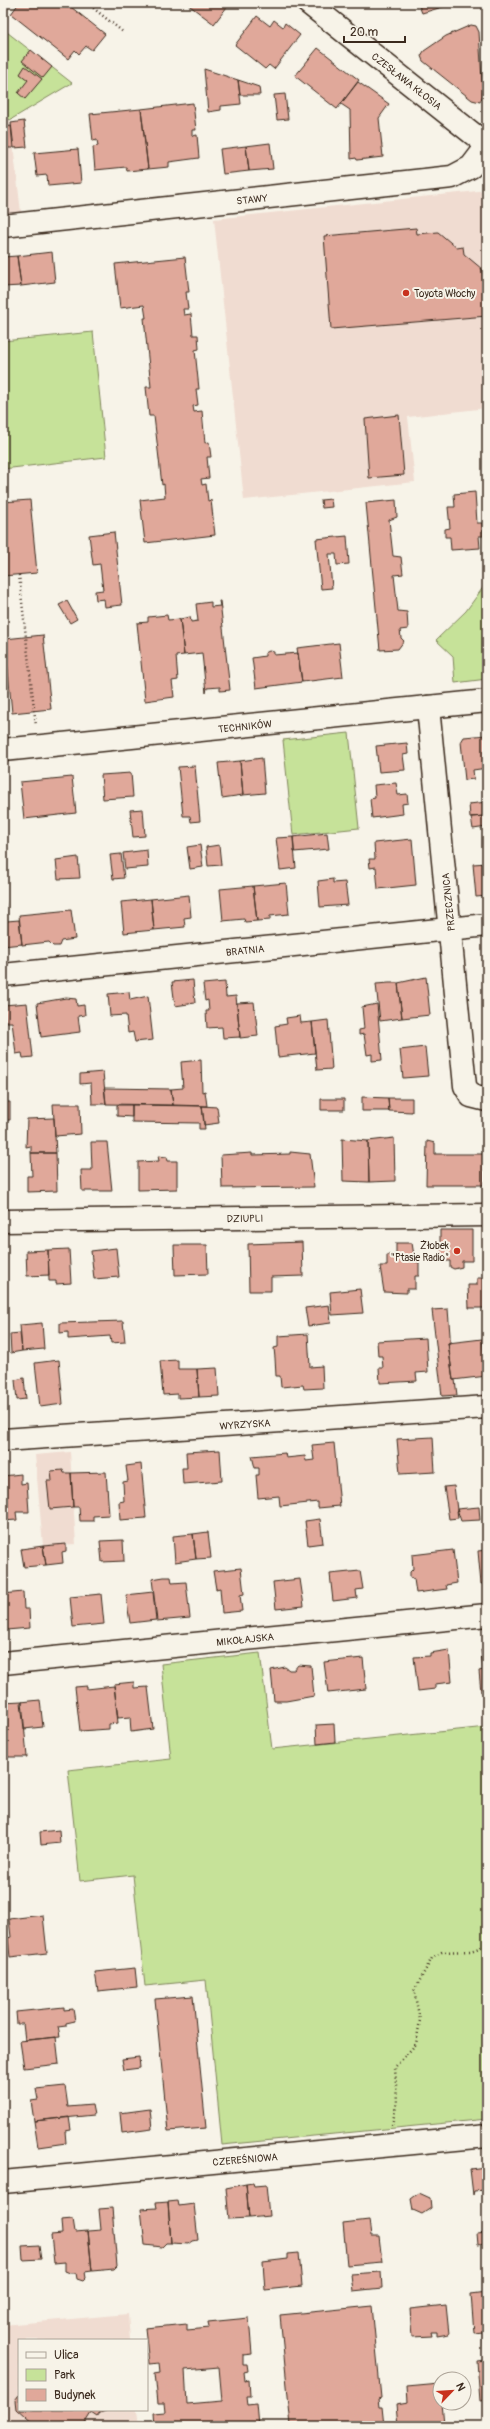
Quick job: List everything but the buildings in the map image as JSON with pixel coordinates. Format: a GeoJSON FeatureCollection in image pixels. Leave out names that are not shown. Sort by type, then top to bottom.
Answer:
{"type":"FeatureCollection","features":[{"type":"Feature","properties":{"kind":"street","name":"CZESŁAWA KŁOSIA"},"geometry":{"type":"LineString","coordinates":[[308,3],[487,145]]}},
{"type":"Feature","properties":{"kind":"street","name":"STAWY"},"geometry":{"type":"LineString","coordinates":[[3,226],[452,177],[471,167],[487,145]]}},
{"type":"Feature","properties":{"kind":"street","name":"TECHNIKÓW"},"geometry":{"type":"LineString","coordinates":[[3,750],[487,701]]}},
{"type":"Feature","properties":{"kind":"street","name":"PRZECZNICA"},"geometry":{"type":"LineString","coordinates":[[428,707],[451,928],[465,1086],[479,1098]]}},
{"type":"Feature","properties":{"kind":"street","name":"BRATNIA"},"geometry":{"type":"LineString","coordinates":[[3,975],[487,925]]}},
{"type":"Feature","properties":{"kind":"street","name":"DZIUPLI"},"geometry":{"type":"LineString","coordinates":[[3,1221],[487,1215]]}},
{"type":"Feature","properties":{"kind":"street","name":"WYRZYSKA"},"geometry":{"type":"LineString","coordinates":[[3,1440],[487,1408]]}},
{"type":"Feature","properties":{"kind":"street","name":"MIKOŁAJSKA"},"geometry":{"type":"LineString","coordinates":[[3,1664],[487,1615]]}},
{"type":"Feature","properties":{"kind":"street","name":"CZEREŚNIOWA"},"geometry":{"type":"LineString","coordinates":[[3,2177],[487,2136]]}},
{"type":"Feature","properties":{"kind":"path"},"geometry":{"type":"LineString","coordinates":[[87,3],[123,32]]}},
{"type":"Feature","properties":{"kind":"path"},"geometry":{"type":"LineString","coordinates":[[19,575],[36,727]]}},
{"type":"Feature","properties":{"kind":"path"},"geometry":{"type":"LineString","coordinates":[[395,2144],[392,2120],[397,2102],[395,2067],[416,2044],[420,2020],[414,1991],[432,1958],[442,1952],[471,1951],[487,1945]]}},
{"type":"Feature","properties":{"kind":"shaded area"},"geometry":{"type":"Polygon","coordinates":[[[3,115],[10,120],[21,212],[3,214],[3,115]]]}},
{"type":"Feature","properties":{"kind":"shaded area"},"geometry":{"type":"Polygon","coordinates":[[[487,190],[487,408],[408,417],[415,482],[244,500],[214,219],[487,190]]]}},
{"type":"Feature","properties":{"kind":"shaded area"},"geometry":{"type":"Polygon","coordinates":[[[70,1452],[76,1544],[43,1546],[35,1455],[70,1452]]]}},
{"type":"Feature","properties":{"kind":"shaded area"},"geometry":{"type":"Polygon","coordinates":[[[128,2314],[130,2339],[18,2339],[18,2411],[137,2411],[139,2426],[3,2426],[3,2325],[128,2314]]]}},
{"type":"Feature","properties":{"kind":"green space"},"geometry":{"type":"Polygon","coordinates":[[[3,29],[72,83],[10,120],[3,115],[3,29]]]}},
{"type":"Feature","properties":{"kind":"green space"},"geometry":{"type":"Polygon","coordinates":[[[93,332],[106,457],[3,469],[3,341],[93,332]]]}},
{"type":"Feature","properties":{"kind":"green space"},"geometry":{"type":"Polygon","coordinates":[[[487,582],[487,679],[455,683],[453,656],[436,640],[466,611],[487,582]]]}},
{"type":"Feature","properties":{"kind":"green space"},"geometry":{"type":"Polygon","coordinates":[[[349,733],[359,828],[293,835],[283,740],[349,733]]]}},
{"type":"Feature","properties":{"kind":"green space"},"geometry":{"type":"Polygon","coordinates":[[[260,1653],[272,1749],[487,1727],[487,2119],[222,2145],[206,1980],[145,1986],[133,1875],[80,1881],[68,1770],[171,1759],[161,1664],[260,1653]]]}},
{"type":"Feature","properties":{"kind":"place","name":"Toyota Włochy"},"geometry":{"type":"Point","coordinates":[406,293]}},
{"type":"Feature","properties":{"kind":"place","name":"Żłobek \"Ptasie Radio\""},"geometry":{"type":"Point","coordinates":[457,1251]}}]}
